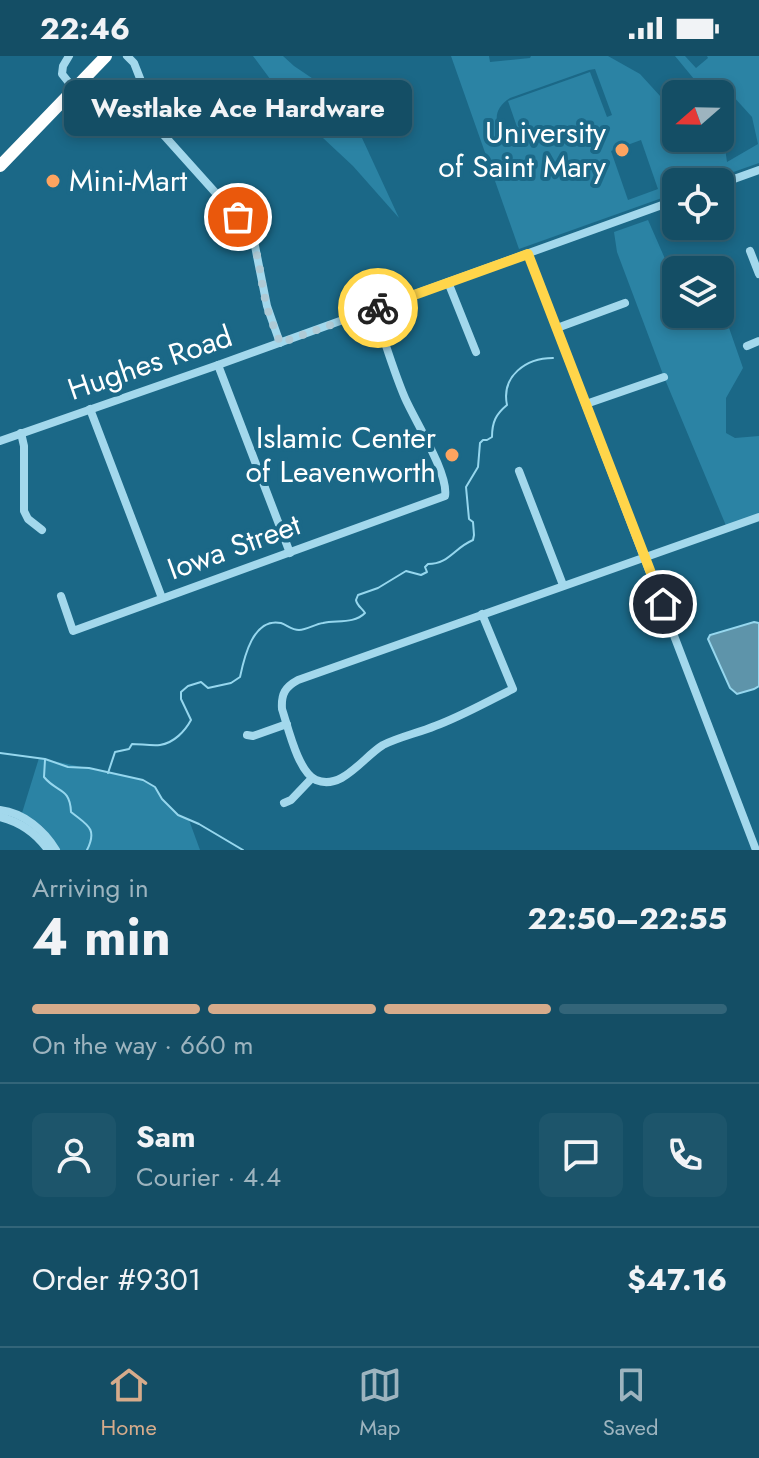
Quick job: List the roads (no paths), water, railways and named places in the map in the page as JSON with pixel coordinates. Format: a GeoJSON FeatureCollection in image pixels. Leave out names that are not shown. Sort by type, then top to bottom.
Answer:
{"type":"FeatureCollection","features":[{"type":"Feature","properties":{"kind":"highway"},"geometry":{"type":"LineString","coordinates":[[0,166],[106,56]]}},
{"type":"Feature","properties":{"kind":"street"},"geometry":{"type":"LineString","coordinates":[[69,56],[62,74],[74,89]]}},
{"type":"Feature","properties":{"kind":"street"},"geometry":{"type":"LineString","coordinates":[[127,56],[134,63],[161,132],[248,229],[254,241],[267,306],[280,343]]}},
{"type":"Feature","properties":{"kind":"street"},"geometry":{"type":"LineString","coordinates":[[734,179],[759,170]]}},
{"type":"Feature","properties":{"kind":"street","name":"Hughes Road"},"geometry":{"type":"LineString","coordinates":[[0,441],[662,205]]}},
{"type":"Feature","properties":{"kind":"street"},"geometry":{"type":"LineString","coordinates":[[750,251],[759,274]]}},
{"type":"Feature","properties":{"kind":"street"},"geometry":{"type":"LineString","coordinates":[[528,254],[756,850]]}},
{"type":"Feature","properties":{"kind":"street"},"geometry":{"type":"LineString","coordinates":[[448,282],[476,352]]}},
{"type":"Feature","properties":{"kind":"street"},"geometry":{"type":"LineString","coordinates":[[557,328],[625,303]]}},
{"type":"Feature","properties":{"kind":"street","name":"Iowa Street"},"geometry":{"type":"LineString","coordinates":[[61,596],[73,631],[445,496],[446,488],[430,447],[405,398],[374,309]]}},
{"type":"Feature","properties":{"kind":"street"},"geometry":{"type":"LineString","coordinates":[[747,346],[759,341]]}},
{"type":"Feature","properties":{"kind":"street"},"geometry":{"type":"LineString","coordinates":[[218,365],[290,553]]}},
{"type":"Feature","properties":{"kind":"street"},"geometry":{"type":"LineString","coordinates":[[586,404],[664,377]]}},
{"type":"Feature","properties":{"kind":"street"},"geometry":{"type":"LineString","coordinates":[[90,409],[162,598]]}},
{"type":"Feature","properties":{"kind":"street"},"geometry":{"type":"LineString","coordinates":[[21,433],[24,446],[24,511],[28,519],[42,530]]}},
{"type":"Feature","properties":{"kind":"street"},"geometry":{"type":"LineString","coordinates":[[519,471],[563,585]]}},
{"type":"Feature","properties":{"kind":"street"},"geometry":{"type":"LineString","coordinates":[[482,614],[513,689],[438,725],[385,744],[344,777],[333,782],[312,778],[300,763],[282,709],[281,700],[290,684],[298,680],[482,614],[563,585],[759,517]]}},
{"type":"Feature","properties":{"kind":"street"},"geometry":{"type":"LineString","coordinates":[[247,735],[253,736],[287,724]]}},
{"type":"Feature","properties":{"kind":"street"},"geometry":{"type":"LineString","coordinates":[[284,803],[291,800],[312,778]]}},
{"type":"Feature","properties":{"kind":"street"},"geometry":{"type":"LineString","coordinates":[[0,810],[14,813],[42,831],[56,850]]}},
{"type":"Feature","properties":{"kind":"street"},"geometry":{"type":"LineString","coordinates":[[0,817],[18,823],[33,833],[48,850]]}},
{"type":"Feature","properties":{"kind":"waterway"},"geometry":{"type":"LineString","coordinates":[[108,773],[115,752],[129,749],[132,744],[165,744],[178,736],[191,720],[181,692],[201,682],[208,688],[231,683],[240,677],[252,641],[263,626],[281,623],[299,630],[356,619],[365,613],[356,600],[358,595],[378,588],[406,571],[421,575],[427,572],[425,567],[428,564],[446,559],[473,540],[466,487],[478,467],[480,443],[492,437],[495,419],[507,405],[506,395],[512,377],[525,365],[553,358]]}},
{"type":"Feature","properties":{"kind":"waterway"},"geometry":{"type":"LineString","coordinates":[[0,753],[45,759],[68,767],[89,768],[143,780],[155,787],[178,815],[243,850]]}},
{"type":"Feature","properties":{"kind":"waterway"},"geometry":{"type":"LineString","coordinates":[[45,760],[44,777],[65,794],[71,812],[91,832],[87,850]]}},
{"type":"Feature","properties":{"kind":"place","name":"University of Saint Mary"},"geometry":{"type":"Point","coordinates":[622,150]}},
{"type":"Feature","properties":{"kind":"place","name":"Mini-Mart"},"geometry":{"type":"Point","coordinates":[53,181]}},
{"type":"Feature","properties":{"kind":"place","name":"Westlake Ace Hardware"},"geometry":{"type":"Point","coordinates":[238,217]}},
{"type":"Feature","properties":{"kind":"place","name":"Islamic Center of Leavenworth"},"geometry":{"type":"Point","coordinates":[452,455]}}]}
